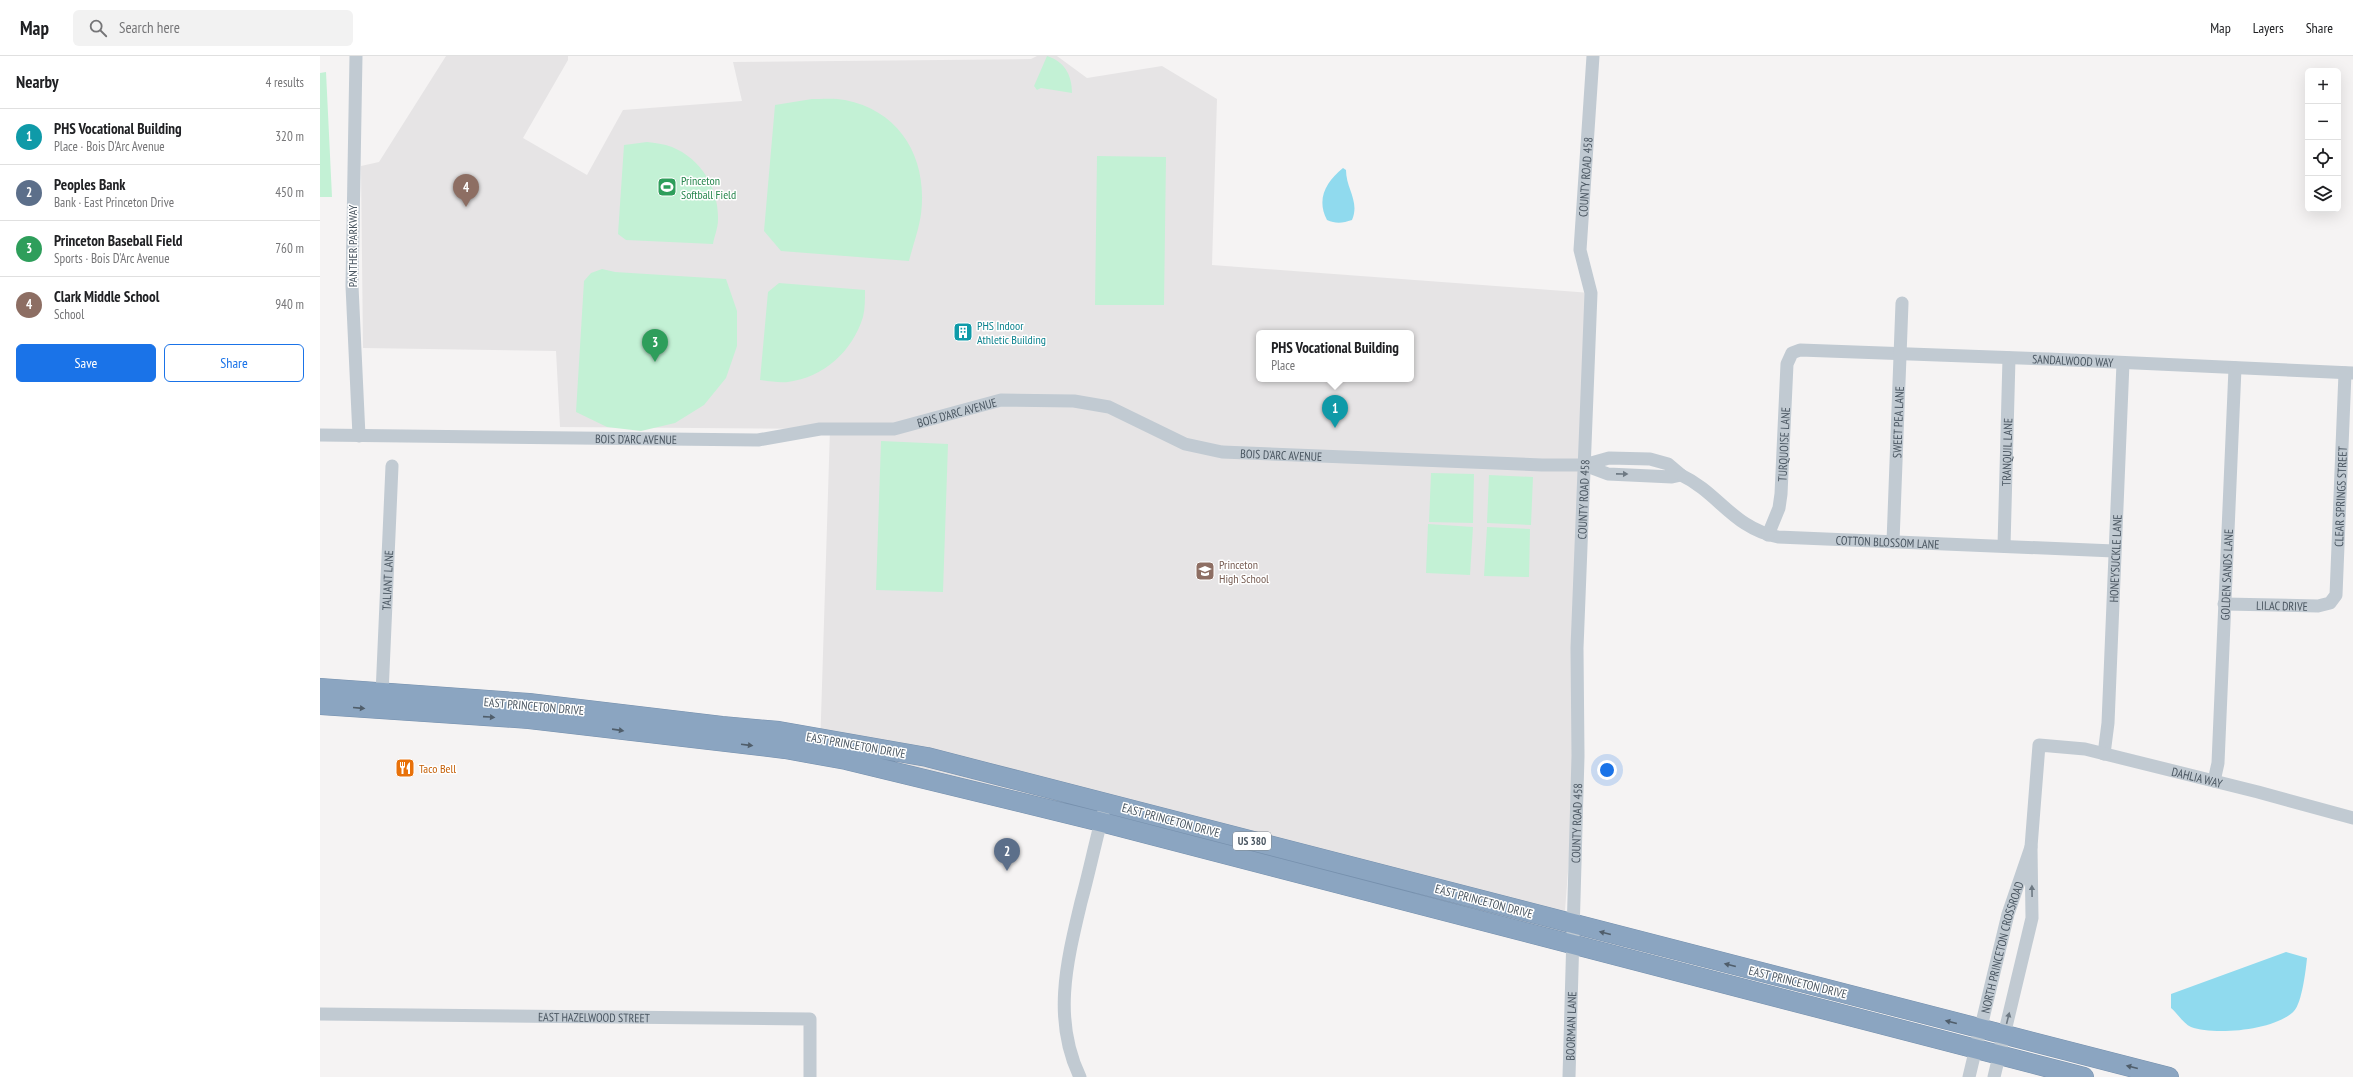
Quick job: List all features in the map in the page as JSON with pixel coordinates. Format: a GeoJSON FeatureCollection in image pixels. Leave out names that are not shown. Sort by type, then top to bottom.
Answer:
{"type":"FeatureCollection","features":[{"type":"Feature","properties":{"kind":"highway","name":"EAST PRINCETON DRIVE"},"geometry":{"type":"LineString","coordinates":[[320,688],[382,694],[406,703],[785,749],[846,760],[1101,822],[2084,1077]]}},
{"type":"Feature","properties":{"kind":"highway","name":"EAST PRINCETON DRIVE"},"geometry":{"type":"LineString","coordinates":[[320,705],[529,703],[722,726],[779,731],[927,757],[1574,925],[2169,1077]]}},
{"type":"Feature","properties":{"kind":"highway"},"geometry":{"type":"LineString","coordinates":[[923,779],[927,757]]}},
{"type":"Feature","properties":{"kind":"street","name":"PANTHER PARKWAY"},"geometry":{"type":"LineString","coordinates":[[356,56],[352,286],[359,436]]}},
{"type":"Feature","properties":{"kind":"street","name":"COUNTY ROAD 458"},"geometry":{"type":"LineString","coordinates":[[1573,944],[1578,756],[1577,661],[1591,293],[1580,250],[1593,56]]}},
{"type":"Feature","properties":{"kind":"street","name":"SWEET PEA LANE"},"geometry":{"type":"LineString","coordinates":[[1893,542],[1902,303]]}},
{"type":"Feature","properties":{"kind":"street","name":"SANDALWOOD WAY"},"geometry":{"type":"LineString","coordinates":[[1792,353],[1806,350],[2349,373]]}},
{"type":"Feature","properties":{"kind":"street","name":"TURQUOISE LANE"},"geometry":{"type":"LineString","coordinates":[[1768,535],[1779,508],[1781,494],[1787,364],[1792,353]]}},
{"type":"Feature","properties":{"kind":"street","name":"TRANQUIL LANE"},"geometry":{"type":"LineString","coordinates":[[2004,546],[2009,358]]}},
{"type":"Feature","properties":{"kind":"street","name":"HONEYSUCKLE LANE"},"geometry":{"type":"LineString","coordinates":[[2104,754],[2108,723],[2123,363]]}},
{"type":"Feature","properties":{"kind":"street","name":"GOLDEN SANDS LANE"},"geometry":{"type":"LineString","coordinates":[[2214,781],[2218,763],[2235,368]]}},
{"type":"Feature","properties":{"kind":"street","name":"CLEAR SPRINGS STREET"},"geometry":{"type":"LineString","coordinates":[[2336,595],[2349,373]]}},
{"type":"Feature","properties":{"kind":"street","name":"BOIS D'ARC AVENUE"},"geometry":{"type":"LineString","coordinates":[[320,435],[758,440],[820,429],[894,429],[995,401],[1011,400],[1097,404],[1108,407],[1185,444],[1222,452],[1584,465]]}},
{"type":"Feature","properties":{"kind":"street","name":"COTTON BLOSSOM LANE"},"geometry":{"type":"LineString","coordinates":[[1584,465],[1608,474],[1672,477],[1681,475],[1703,488],[1743,524],[1768,535],[1787,538],[2114,551]]}},
{"type":"Feature","properties":{"kind":"street","name":"TALIANT LANE"},"geometry":{"type":"LineString","coordinates":[[382,694],[392,466]]}},
{"type":"Feature","properties":{"kind":"street","name":"LILAC DRIVE"},"geometry":{"type":"LineString","coordinates":[[2224,604],[2318,606],[2330,603],[2336,595]]}},
{"type":"Feature","properties":{"kind":"street","name":"DAHLIA WAY"},"geometry":{"type":"LineString","coordinates":[[2039,745],[2079,749],[2104,754],[2214,781],[2353,818]]}},
{"type":"Feature","properties":{"kind":"street","name":"NORTH PRINCETON CROSSROAD"},"geometry":{"type":"LineString","coordinates":[[1994,1077],[2032,918],[2032,847],[2039,745]]}},
{"type":"Feature","properties":{"kind":"street"},"geometry":{"type":"LineString","coordinates":[[1080,1077],[1066,1032],[1064,988],[1067,960],[1105,803]]}},
{"type":"Feature","properties":{"kind":"street","name":"NORTH PRINCETON CROSSROAD"},"geometry":{"type":"LineString","coordinates":[[1969,1077],[2008,914],[2032,847]]}},
{"type":"Feature","properties":{"kind":"street","name":"BOORMAN LANE"},"geometry":{"type":"LineString","coordinates":[[1569,1077],[1573,944]]}},
{"type":"Feature","properties":{"kind":"street","name":"EAST HAZELWOOD STREET"},"geometry":{"type":"LineString","coordinates":[[320,1014],[810,1019],[810,1077]]}},
{"type":"Feature","properties":{"kind":"shaded area","name":"Princeton High School"},"geometry":{"type":"Polygon","coordinates":[[[446,56],[568,56],[568,60],[523,138],[587,175],[623,110],[742,101],[733,62],[1031,59],[1037,56],[1057,56],[1087,78],[1162,66],[1217,99],[1212,265],[1591,293],[1580,714],[1565,911],[820,750],[830,429],[560,427],[556,351],[363,348],[361,166],[379,162],[446,56]]]}},
{"type":"Feature","properties":{"kind":"green space"},"geometry":{"type":"Polygon","coordinates":[[[1047,56],[1058,62],[1066,70],[1071,80],[1072,93],[1041,88],[1037,90],[1034,86],[1047,56]]]}},
{"type":"Feature","properties":{"kind":"green space"},"geometry":{"type":"Polygon","coordinates":[[[326,72],[332,197],[320,197],[320,73],[326,72]]]}},
{"type":"Feature","properties":{"kind":"green space"},"geometry":{"type":"Polygon","coordinates":[[[812,99],[841,99],[865,106],[896,126],[907,140],[915,157],[920,175],[922,194],[920,220],[909,261],[781,251],[764,231],[775,105],[812,99]]]}},
{"type":"Feature","properties":{"kind":"green space","name":"Princeton Softball Field"},"geometry":{"type":"Polygon","coordinates":[[[647,142],[669,146],[682,152],[700,167],[706,176],[712,186],[718,208],[718,223],[713,244],[626,240],[618,234],[624,145],[647,142]]]}},
{"type":"Feature","properties":{"kind":"green space"},"geometry":{"type":"Polygon","coordinates":[[[1097,156],[1166,157],[1164,305],[1095,305],[1097,156]]]}},
{"type":"Feature","properties":{"kind":"green space"},"geometry":{"type":"Polygon","coordinates":[[[602,269],[615,272],[726,279],[737,311],[737,346],[726,378],[704,405],[675,423],[641,431],[607,427],[576,412],[584,281],[591,273],[602,269]]]}},
{"type":"Feature","properties":{"kind":"green space"},"geometry":{"type":"Polygon","coordinates":[[[779,283],[865,290],[865,307],[863,317],[858,330],[844,352],[835,361],[813,375],[788,382],[760,380],[768,292],[779,283]]]}},
{"type":"Feature","properties":{"kind":"green space"},"geometry":{"type":"Polygon","coordinates":[[[881,441],[948,444],[943,592],[876,590],[881,441]]]}},
{"type":"Feature","properties":{"kind":"green space"},"geometry":{"type":"Polygon","coordinates":[[[1431,473],[1474,474],[1473,523],[1429,522],[1431,473]]]}},
{"type":"Feature","properties":{"kind":"green space"},"geometry":{"type":"Polygon","coordinates":[[[1489,475],[1533,477],[1531,525],[1487,523],[1489,475]]]}},
{"type":"Feature","properties":{"kind":"green space"},"geometry":{"type":"Polygon","coordinates":[[[1428,524],[1473,527],[1470,575],[1426,573],[1428,524]]]}},
{"type":"Feature","properties":{"kind":"green space"},"geometry":{"type":"Polygon","coordinates":[[[1487,527],[1530,529],[1529,577],[1484,576],[1487,527]]]}},
{"type":"Feature","properties":{"kind":"water"},"geometry":{"type":"Polygon","coordinates":[[[1343,168],[1346,170],[1348,183],[1354,201],[1354,213],[1352,220],[1336,223],[1327,220],[1322,205],[1324,191],[1332,179],[1343,168]]]}},
{"type":"Feature","properties":{"kind":"water"},"geometry":{"type":"Polygon","coordinates":[[[2286,952],[2307,958],[2303,986],[2297,1007],[2285,1018],[2274,1023],[2245,1030],[2202,1030],[2191,1027],[2171,1008],[2171,994],[2286,952]]]}},
{"type":"Feature","properties":{"kind":"place","name":"Princeton Softball Field"},"geometry":{"type":"Point","coordinates":[667,187]}},
{"type":"Feature","properties":{"kind":"place","name":"Clark Middle School"},"geometry":{"type":"Point","coordinates":[466,207]}},
{"type":"Feature","properties":{"kind":"place","name":"PHS Indoor Athletic Building"},"geometry":{"type":"Point","coordinates":[963,332]}},
{"type":"Feature","properties":{"kind":"place","name":"Princeton Baseball Field"},"geometry":{"type":"Point","coordinates":[655,362]}},
{"type":"Feature","properties":{"kind":"place","name":"PHS Vocational Building"},"geometry":{"type":"Point","coordinates":[1335,428]}},
{"type":"Feature","properties":{"kind":"place","name":"Princeton High School"},"geometry":{"type":"Point","coordinates":[1205,571]}},
{"type":"Feature","properties":{"kind":"place","name":"Taco Bell"},"geometry":{"type":"Point","coordinates":[405,768]}},
{"type":"Feature","properties":{"kind":"place","name":"Peoples Bank"},"geometry":{"type":"Point","coordinates":[1007,871]}}]}
